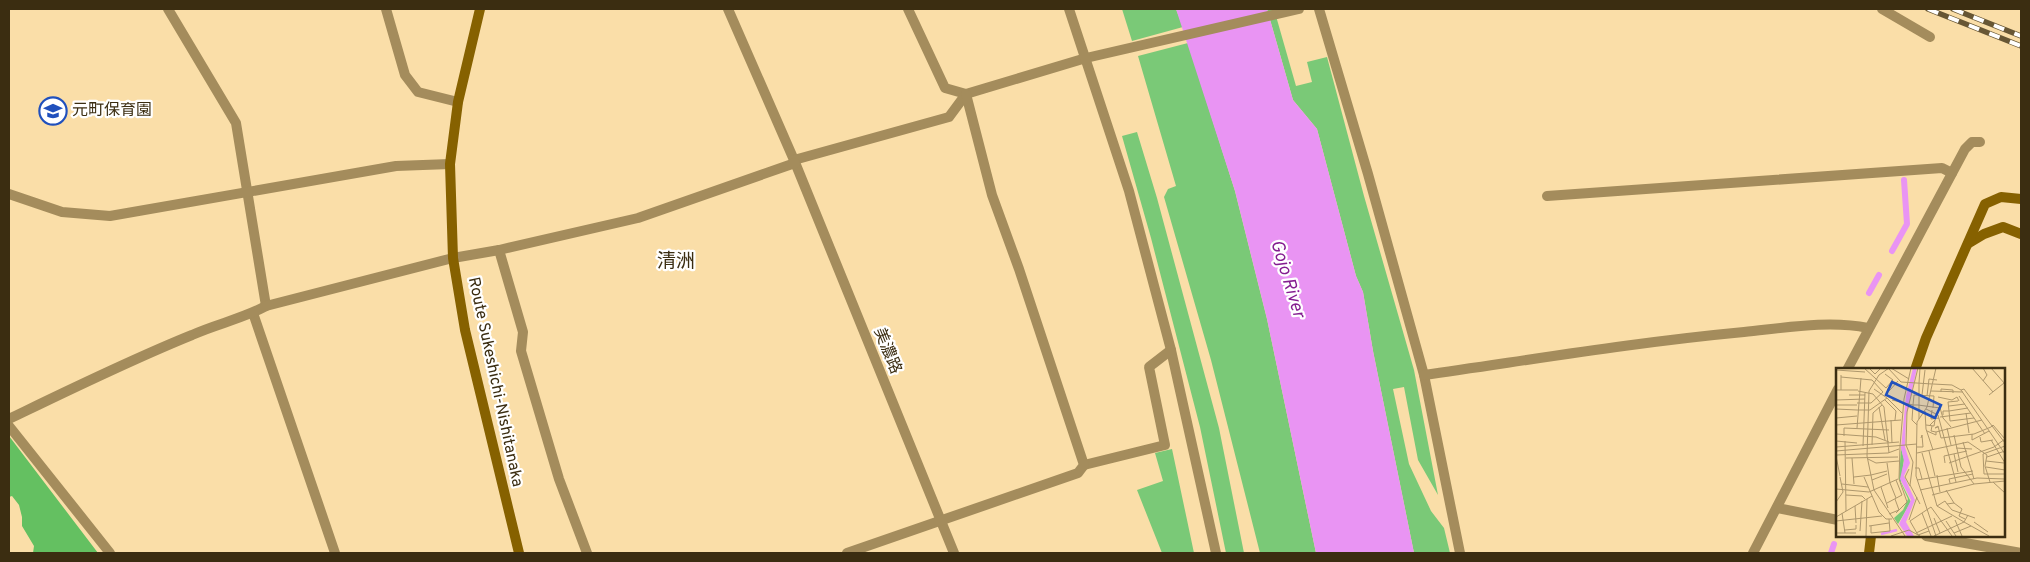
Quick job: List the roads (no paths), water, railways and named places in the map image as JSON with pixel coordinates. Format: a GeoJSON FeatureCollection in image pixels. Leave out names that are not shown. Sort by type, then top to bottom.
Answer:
{"type":"FeatureCollection","features":[{"type":"Feature","properties":{"kind":"main road","name":"Route Sukeshichi-Nishitanaka"},"geometry":{"type":"LineString","coordinates":[[480,9],[458,102],[450,164],[453,258],[465,330],[518,553]]}},
{"type":"Feature","properties":{"kind":"main road"},"geometry":{"type":"LineString","coordinates":[[1916,368],[1926,338],[1986,204],[2001,197],[2021,199]]}},
{"type":"Feature","properties":{"kind":"main road"},"geometry":{"type":"LineString","coordinates":[[1969,243],[1984,234],[2003,227],[2021,234]]}},
{"type":"Feature","properties":{"kind":"main road"},"geometry":{"type":"LineString","coordinates":[[1869,553],[1871,537]]}},
{"type":"Feature","properties":{"kind":"street"},"geometry":{"type":"LineString","coordinates":[[168,9],[236,123],[266,306]]}},
{"type":"Feature","properties":{"kind":"street"},"geometry":{"type":"LineString","coordinates":[[386,9],[405,75],[418,92],[458,102]]}},
{"type":"Feature","properties":{"kind":"street","name":"美濃路"},"geometry":{"type":"LineString","coordinates":[[728,9],[794,162],[954,553]]}},
{"type":"Feature","properties":{"kind":"street"},"geometry":{"type":"LineString","coordinates":[[908,9],[945,88],[966,94],[1086,58],[1299,9]]}},
{"type":"Feature","properties":{"kind":"street"},"geometry":{"type":"LineString","coordinates":[[1069,9],[1129,191],[1170,350],[1216,553]]}},
{"type":"Feature","properties":{"kind":"street"},"geometry":{"type":"LineString","coordinates":[[1319,9],[1368,174],[1424,375],[1460,553]]}},
{"type":"Feature","properties":{"kind":"street"},"geometry":{"type":"LineString","coordinates":[[1882,9],[1930,37]]}},
{"type":"Feature","properties":{"kind":"street"},"geometry":{"type":"LineString","coordinates":[[9,419],[193,334],[253,313],[266,306],[453,258],[499,250],[638,218],[794,162],[948,117],[966,94]]}},
{"type":"Feature","properties":{"kind":"street"},"geometry":{"type":"LineString","coordinates":[[966,94],[992,196],[1019,269],[1084,465]]}},
{"type":"Feature","properties":{"kind":"street"},"geometry":{"type":"LineString","coordinates":[[1848,368],[1965,149],[1972,142],[1980,142]]}},
{"type":"Feature","properties":{"kind":"street"},"geometry":{"type":"LineString","coordinates":[[9,194],[62,212],[110,216],[396,166],[450,164]]}},
{"type":"Feature","properties":{"kind":"street"},"geometry":{"type":"LineString","coordinates":[[1547,196],[1942,168],[1952,173]]}},
{"type":"Feature","properties":{"kind":"street"},"geometry":{"type":"LineString","coordinates":[[499,250],[523,332],[521,351],[559,478],[587,553]]}},
{"type":"Feature","properties":{"kind":"street"},"geometry":{"type":"LineString","coordinates":[[253,313],[335,553]]}},
{"type":"Feature","properties":{"kind":"street"},"geometry":{"type":"LineString","coordinates":[[1424,375],[1670,339],[1806,326],[1856,326],[1868,328]]}},
{"type":"Feature","properties":{"kind":"street"},"geometry":{"type":"LineString","coordinates":[[847,553],[1078,473],[1084,465],[1165,445],[1149,367],[1170,350]]}},
{"type":"Feature","properties":{"kind":"street"},"geometry":{"type":"LineString","coordinates":[[1754,553],[1836,393]]}},
{"type":"Feature","properties":{"kind":"street"},"geometry":{"type":"LineString","coordinates":[[9,426],[110,553]]}},
{"type":"Feature","properties":{"kind":"street"},"geometry":{"type":"LineString","coordinates":[[1777,508],[1836,520]]}},
{"type":"Feature","properties":{"kind":"street"},"geometry":{"type":"LineString","coordinates":[[1932,537],[2021,552]]}},
{"type":"Feature","properties":{"kind":"water","name":"Gojo River"},"geometry":{"type":"Polygon","coordinates":[[[1176,9],[1267,9],[1293,100],[1317,129],[1356,276],[1363,292],[1373,351],[1414,553],[1316,553],[1267,319],[1235,191],[1176,9]]]}},
{"type":"Feature","properties":{"kind":"waterway"},"geometry":{"type":"LineString","coordinates":[[1892,251],[1907,224],[1904,180]]}},
{"type":"Feature","properties":{"kind":"waterway"},"geometry":{"type":"LineString","coordinates":[[1869,293],[1879,275]]}},
{"type":"Feature","properties":{"kind":"waterway"},"geometry":{"type":"LineString","coordinates":[[1831,553],[1834,544]]}},
{"type":"Feature","properties":{"kind":"railway"},"geometry":{"type":"LineString","coordinates":[[1928,9],[2021,46]]}},
{"type":"Feature","properties":{"kind":"railway"},"geometry":{"type":"LineString","coordinates":[[1953,9],[2021,36]]}},
{"type":"Feature","properties":{"kind":"place","name":"元町保育園"},"geometry":{"type":"Point","coordinates":[53,111]}},
{"type":"Feature","properties":{"kind":"district","name":"清洲"},"geometry":{"type":"Point","coordinates":[676,262]}}]}
